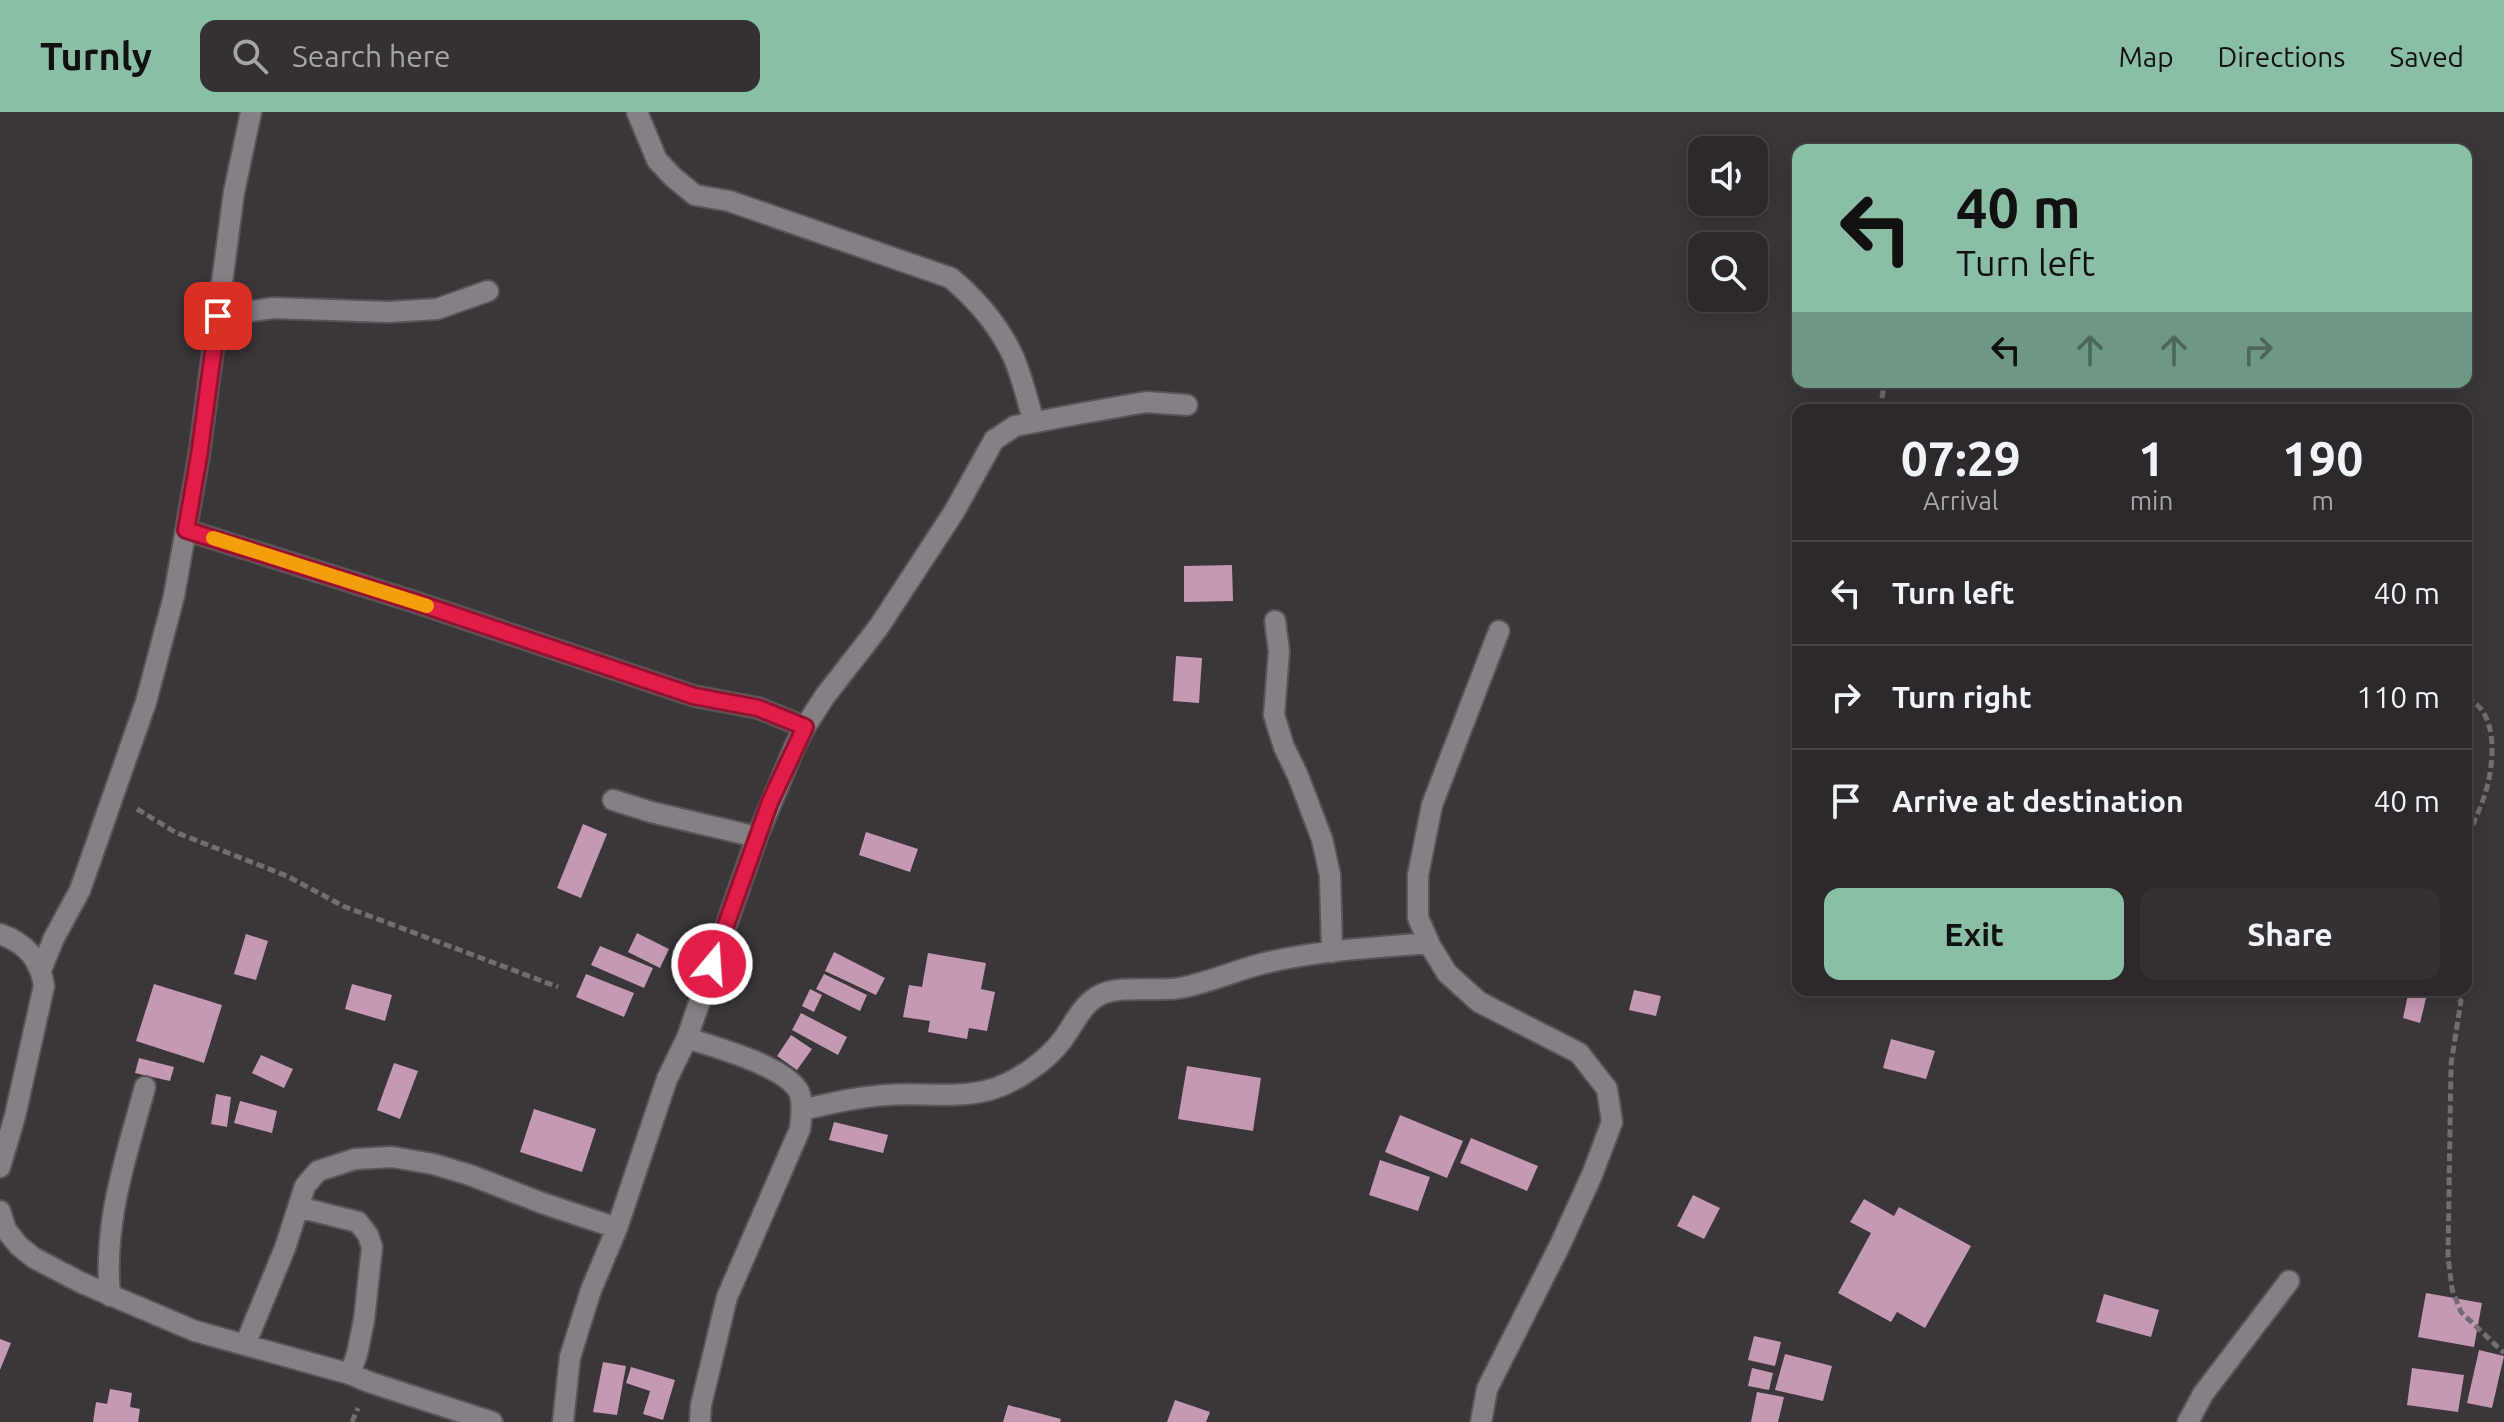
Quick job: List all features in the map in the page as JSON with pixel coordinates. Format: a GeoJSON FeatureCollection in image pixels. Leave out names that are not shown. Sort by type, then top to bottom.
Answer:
{"type":"FeatureCollection","features":[{"type":"Feature","properties":{"kind":"street"},"geometry":{"type":"LineString","coordinates":[[41,970],[80,890],[146,702],[174,596],[199,456],[234,192],[251,112]]}},
{"type":"Feature","properties":{"kind":"street"},"geometry":{"type":"LineString","coordinates":[[637,112],[657,160],[695,195],[729,201],[951,278],[976,298],[995,325],[1013,357],[1034,422]]}},
{"type":"Feature","properties":{"kind":"street"},"geometry":{"type":"LineString","coordinates":[[218,316],[273,308],[388,312],[437,309],[488,291]]}},
{"type":"Feature","properties":{"kind":"street"},"geometry":{"type":"LineString","coordinates":[[563,1422],[570,1357],[591,1290],[617,1228],[667,1079],[687,1038],[757,837],[805,727],[878,628],[954,512],[994,440],[1015,426],[1034,422],[1146,402],[1187,405]]}},
{"type":"Feature","properties":{"kind":"street"},"geometry":{"type":"LineString","coordinates":[[186,530],[415,602],[694,696],[758,708],[805,727]]}},
{"type":"Feature","properties":{"kind":"street"},"geometry":{"type":"LineString","coordinates":[[1275,621],[1279,651],[1274,715],[1322,839],[1330,875],[1332,952]]}},
{"type":"Feature","properties":{"kind":"street"},"geometry":{"type":"LineString","coordinates":[[1481,1422],[1487,1389],[1566,1231],[1612,1122],[1607,1089],[1579,1053],[1479,1002],[1447,973],[1418,918],[1418,875],[1432,805],[1499,631]]}},
{"type":"Feature","properties":{"kind":"street"},"geometry":{"type":"LineString","coordinates":[[613,800],[757,837]]}},
{"type":"Feature","properties":{"kind":"street"},"geometry":{"type":"LineString","coordinates":[[0,934],[16,939],[28,949],[41,970],[44,986],[15,1116],[0,1167]]}},
{"type":"Feature","properties":{"kind":"street"},"geometry":{"type":"LineString","coordinates":[[803,1110],[843,1100],[885,1095],[989,1090],[1041,1061],[1061,1043],[1085,1005],[1102,994],[1121,989],[1179,988],[1261,964],[1332,952],[1429,943]]}},
{"type":"Feature","properties":{"kind":"street"},"geometry":{"type":"LineString","coordinates":[[687,1038],[730,1051],[785,1077],[799,1092],[803,1110],[800,1129],[727,1297],[701,1405],[700,1422]]}},
{"type":"Feature","properties":{"kind":"street"},"geometry":{"type":"LineString","coordinates":[[110,1296],[108,1277],[113,1206],[145,1087]]}},
{"type":"Feature","properties":{"kind":"street"},"geometry":{"type":"LineString","coordinates":[[245,1345],[285,1248],[305,1186],[318,1171],[355,1159],[392,1157],[433,1164],[617,1228]]}},
{"type":"Feature","properties":{"kind":"street"},"geometry":{"type":"LineString","coordinates":[[298,1207],[358,1222],[372,1247],[364,1320],[350,1374]]}},
{"type":"Feature","properties":{"kind":"street"},"geometry":{"type":"LineString","coordinates":[[2,1222],[19,1246],[34,1258],[110,1296],[195,1331],[350,1374],[492,1422]]}},
{"type":"Feature","properties":{"kind":"street"},"geometry":{"type":"LineString","coordinates":[[2188,1422],[2211,1383],[2289,1281]]}},
{"type":"Feature","properties":{"kind":"path"},"geometry":{"type":"LineString","coordinates":[[2472,701],[2480,706],[2486,716],[2491,748],[2491,767],[2485,795],[2472,826]]}},
{"type":"Feature","properties":{"kind":"path"},"geometry":{"type":"LineString","coordinates":[[113,793],[175,832],[287,876],[343,906],[558,987]]}},
{"type":"Feature","properties":{"kind":"path"},"geometry":{"type":"LineString","coordinates":[[2456,996],[2461,1001],[2461,1009],[2451,1064],[2447,1227],[2449,1268],[2452,1289],[2461,1312],[2504,1353]]}},
{"type":"Feature","properties":{"kind":"building"},"geometry":{"type":"Polygon","coordinates":[[[1232,565],[1233,601],[1184,602],[1184,566],[1232,565]]]}},
{"type":"Feature","properties":{"kind":"building"},"geometry":{"type":"Polygon","coordinates":[[[1176,656],[1202,658],[1199,703],[1173,701],[1176,656]]]}},
{"type":"Feature","properties":{"kind":"building"},"geometry":{"type":"Polygon","coordinates":[[[583,824],[607,834],[581,898],[557,888],[583,824]]]}},
{"type":"Feature","properties":{"kind":"building"},"geometry":{"type":"Polygon","coordinates":[[[866,832],[918,849],[910,872],[859,855],[866,832]]]}},
{"type":"Feature","properties":{"kind":"building"},"geometry":{"type":"Polygon","coordinates":[[[637,933],[669,949],[660,968],[628,952],[637,933]]]}},
{"type":"Feature","properties":{"kind":"building"},"geometry":{"type":"Polygon","coordinates":[[[246,934],[268,941],[256,980],[234,974],[246,934]]]}},
{"type":"Feature","properties":{"kind":"building"},"geometry":{"type":"Polygon","coordinates":[[[600,946],[653,968],[644,988],[591,965],[600,946]]]}},
{"type":"Feature","properties":{"kind":"building"},"geometry":{"type":"Polygon","coordinates":[[[834,952],[885,978],[876,995],[825,971],[834,952]]]}},
{"type":"Feature","properties":{"kind":"building"},"geometry":{"type":"Polygon","coordinates":[[[928,953],[986,963],[981,989],[995,992],[987,1031],[969,1028],[967,1039],[928,1032],[930,1021],[903,1017],[909,985],[922,987],[928,953]]]}},
{"type":"Feature","properties":{"kind":"building"},"geometry":{"type":"Polygon","coordinates":[[[586,974],[634,993],[624,1017],[576,997],[586,974]]]}},
{"type":"Feature","properties":{"kind":"building"},"geometry":{"type":"Polygon","coordinates":[[[824,974],[867,995],[860,1011],[816,989],[824,974]]]}},
{"type":"Feature","properties":{"kind":"building"},"geometry":{"type":"Polygon","coordinates":[[[154,984],[222,1005],[204,1063],[136,1041],[154,984]]]}},
{"type":"Feature","properties":{"kind":"building"},"geometry":{"type":"Polygon","coordinates":[[[352,984],[392,995],[385,1021],[345,1009],[352,984]]]}},
{"type":"Feature","properties":{"kind":"building"},"geometry":{"type":"Polygon","coordinates":[[[810,989],[822,995],[814,1012],[802,1006],[810,989]]]}},
{"type":"Feature","properties":{"kind":"building"},"geometry":{"type":"Polygon","coordinates":[[[1634,990],[1661,996],[1656,1016],[1629,1010],[1634,990]]]}},
{"type":"Feature","properties":{"kind":"building"},"geometry":{"type":"Polygon","coordinates":[[[2408,996],[2427,996],[2420,1023],[2403,1018],[2408,996]]]}},
{"type":"Feature","properties":{"kind":"building"},"geometry":{"type":"Polygon","coordinates":[[[801,1013],[847,1037],[838,1055],[792,1030],[801,1013]]]}},
{"type":"Feature","properties":{"kind":"building"},"geometry":{"type":"Polygon","coordinates":[[[791,1035],[812,1049],[797,1070],[777,1056],[791,1035]]]}},
{"type":"Feature","properties":{"kind":"building"},"geometry":{"type":"Polygon","coordinates":[[[1891,1039],[1935,1051],[1926,1079],[1883,1068],[1891,1039]]]}},
{"type":"Feature","properties":{"kind":"building"},"geometry":{"type":"Polygon","coordinates":[[[261,1055],[293,1069],[284,1088],[252,1073],[261,1055]]]}},
{"type":"Feature","properties":{"kind":"building"},"geometry":{"type":"Polygon","coordinates":[[[139,1058],[174,1067],[170,1081],[135,1073],[139,1058]]]}},
{"type":"Feature","properties":{"kind":"building"},"geometry":{"type":"Polygon","coordinates":[[[394,1063],[418,1071],[400,1119],[377,1110],[394,1063]]]}},
{"type":"Feature","properties":{"kind":"building"},"geometry":{"type":"Polygon","coordinates":[[[1187,1066],[1261,1078],[1253,1131],[1178,1119],[1187,1066]]]}},
{"type":"Feature","properties":{"kind":"building"},"geometry":{"type":"Polygon","coordinates":[[[216,1094],[231,1097],[227,1127],[211,1124],[216,1094]]]}},
{"type":"Feature","properties":{"kind":"building"},"geometry":{"type":"Polygon","coordinates":[[[240,1101],[277,1111],[272,1133],[234,1123],[240,1101]]]}},
{"type":"Feature","properties":{"kind":"building"},"geometry":{"type":"Polygon","coordinates":[[[534,1109],[596,1129],[582,1172],[520,1152],[534,1109]]]}},
{"type":"Feature","properties":{"kind":"building"},"geometry":{"type":"Polygon","coordinates":[[[1400,1115],[1463,1141],[1447,1178],[1385,1152],[1400,1115]]]}},
{"type":"Feature","properties":{"kind":"building"},"geometry":{"type":"Polygon","coordinates":[[[834,1122],[888,1135],[883,1153],[829,1140],[834,1122]]]}},
{"type":"Feature","properties":{"kind":"building"},"geometry":{"type":"Polygon","coordinates":[[[1471,1138],[1538,1166],[1527,1191],[1460,1163],[1471,1138]]]}},
{"type":"Feature","properties":{"kind":"building"},"geometry":{"type":"Polygon","coordinates":[[[1380,1160],[1430,1177],[1418,1211],[1369,1195],[1380,1160]]]}},
{"type":"Feature","properties":{"kind":"building"},"geometry":{"type":"Polygon","coordinates":[[[1693,1195],[1720,1208],[1704,1239],[1677,1226],[1693,1195]]]}},
{"type":"Feature","properties":{"kind":"building"},"geometry":{"type":"Polygon","coordinates":[[[1864,1199],[1894,1216],[1899,1207],[1971,1246],[1925,1328],[1897,1312],[1891,1322],[1838,1293],[1871,1233],[1850,1222],[1864,1199]]]}},
{"type":"Feature","properties":{"kind":"building"},"geometry":{"type":"Polygon","coordinates":[[[2426,1293],[2482,1303],[2474,1347],[2418,1337],[2426,1293]]]}},
{"type":"Feature","properties":{"kind":"building"},"geometry":{"type":"Polygon","coordinates":[[[2104,1294],[2159,1310],[2151,1337],[2096,1322],[2104,1294]]]}},
{"type":"Feature","properties":{"kind":"building"},"geometry":{"type":"Polygon","coordinates":[[[1754,1336],[1781,1342],[1775,1366],[1748,1360],[1754,1336]]]}},
{"type":"Feature","properties":{"kind":"building"},"geometry":{"type":"Polygon","coordinates":[[[0,1339],[11,1343],[0,1370],[0,1339]]]}},
{"type":"Feature","properties":{"kind":"building"},"geometry":{"type":"Polygon","coordinates":[[[2479,1350],[2504,1356],[2492,1408],[2467,1403],[2479,1350]]]}},
{"type":"Feature","properties":{"kind":"building"},"geometry":{"type":"Polygon","coordinates":[[[1785,1354],[1832,1366],[1823,1401],[1775,1390],[1785,1354]]]}},
{"type":"Feature","properties":{"kind":"building"},"geometry":{"type":"Polygon","coordinates":[[[603,1362],[626,1366],[617,1415],[593,1412],[603,1362]]]}},
{"type":"Feature","properties":{"kind":"building"},"geometry":{"type":"Polygon","coordinates":[[[631,1367],[675,1380],[663,1420],[643,1414],[650,1391],[626,1383],[631,1367]]]}},
{"type":"Feature","properties":{"kind":"building"},"geometry":{"type":"Polygon","coordinates":[[[1752,1368],[1773,1373],[1769,1390],[1748,1386],[1752,1368]]]}},
{"type":"Feature","properties":{"kind":"building"},"geometry":{"type":"Polygon","coordinates":[[[2412,1368],[2464,1375],[2458,1412],[2407,1405],[2412,1368]]]}},
{"type":"Feature","properties":{"kind":"building"},"geometry":{"type":"Polygon","coordinates":[[[110,1389],[132,1393],[130,1407],[140,1409],[138,1422],[93,1422],[96,1402],[107,1404],[110,1389]]]}},
{"type":"Feature","properties":{"kind":"building"},"geometry":{"type":"Polygon","coordinates":[[[1757,1392],[1784,1397],[1778,1422],[1751,1422],[1757,1392]]]}},
{"type":"Feature","properties":{"kind":"building"},"geometry":{"type":"Polygon","coordinates":[[[1175,1400],[1210,1412],[1206,1422],[1167,1422],[1175,1400]]]}},
{"type":"Feature","properties":{"kind":"building"},"geometry":{"type":"Polygon","coordinates":[[[1008,1405],[1061,1419],[1060,1422],[1003,1422],[1008,1405]]]}},
{"type":"Feature","properties":{"kind":"slow traffic"},"geometry":{"type":"LineString","coordinates":[[213,538],[427,606]]}},
{"type":"Feature","properties":{"kind":"route"},"geometry":{"type":"LineString","coordinates":[[218,316],[186,530],[415,602],[694,696],[758,708],[805,727],[770,802],[712,964]]}}]}
